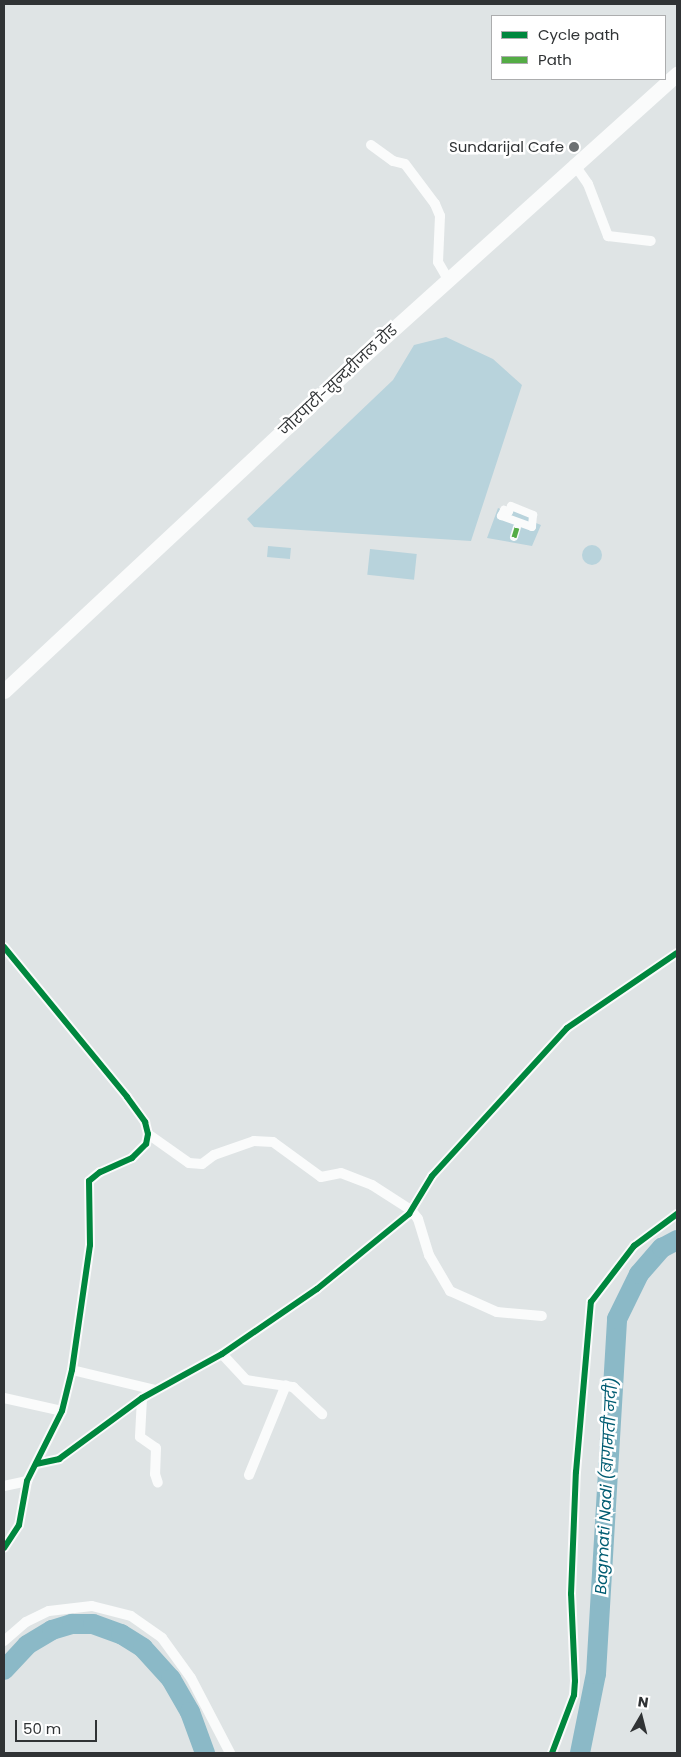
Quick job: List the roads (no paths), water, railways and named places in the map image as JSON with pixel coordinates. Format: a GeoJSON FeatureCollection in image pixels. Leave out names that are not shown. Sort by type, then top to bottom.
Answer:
{"type":"FeatureCollection","features":[{"type":"Feature","properties":{"kind":"main road","name":"जोरपाटी-सुन्दरीजल रोड"},"geometry":{"type":"LineString","coordinates":[[4,691],[138,562],[574,164],[677,74]]}},
{"type":"Feature","properties":{"kind":"street"},"geometry":{"type":"LineString","coordinates":[[371,145],[393,162],[406,164],[435,204],[440,216],[438,262],[448,279]]}},
{"type":"Feature","properties":{"kind":"street"},"geometry":{"type":"LineString","coordinates":[[574,164],[588,184],[608,236],[651,241]]}},
{"type":"Feature","properties":{"kind":"street"},"geometry":{"type":"LineString","coordinates":[[514,537],[517,527]]}},
{"type":"Feature","properties":{"kind":"street"},"geometry":{"type":"LineString","coordinates":[[4,947],[127,1097],[145,1122],[148,1134],[146,1144],[132,1158],[100,1172],[89,1181],[90,1245],[72,1370],[62,1411],[27,1481],[19,1525],[4,1548]]}},
{"type":"Feature","properties":{"kind":"street"},"geometry":{"type":"LineString","coordinates":[[36,1464],[59,1459],[142,1398],[222,1354],[317,1289],[411,1210],[432,1176],[567,1028],[677,953]]}},
{"type":"Feature","properties":{"kind":"street"},"geometry":{"type":"LineString","coordinates":[[148,1134],[189,1163],[202,1164],[214,1155],[254,1140],[273,1142],[322,1176],[341,1173],[372,1185],[411,1210],[418,1219],[429,1255],[450,1291],[497,1312],[542,1316]]}},
{"type":"Feature","properties":{"kind":"street"},"geometry":{"type":"LineString","coordinates":[[552,1753],[574,1695],[576,1681],[571,1594],[575,1491],[591,1302],[634,1246],[677,1214]]}},
{"type":"Feature","properties":{"kind":"street"},"geometry":{"type":"LineString","coordinates":[[222,1354],[246,1380],[293,1387],[322,1414]]}},
{"type":"Feature","properties":{"kind":"street"},"geometry":{"type":"LineString","coordinates":[[72,1370],[155,1390]]}},
{"type":"Feature","properties":{"kind":"street"},"geometry":{"type":"LineString","coordinates":[[249,1476],[286,1385]]}},
{"type":"Feature","properties":{"kind":"street"},"geometry":{"type":"LineString","coordinates":[[4,1398],[62,1411]]}},
{"type":"Feature","properties":{"kind":"street"},"geometry":{"type":"LineString","coordinates":[[142,1398],[140,1437],[156,1448],[155,1474],[158,1483]]}},
{"type":"Feature","properties":{"kind":"street"},"geometry":{"type":"LineString","coordinates":[[4,1486],[27,1481]]}},
{"type":"Feature","properties":{"kind":"street"},"geometry":{"type":"LineString","coordinates":[[4,1641],[26,1622],[59,1610],[92,1606],[113,1609],[131,1616],[162,1638],[191,1678],[230,1753]]}},
{"type":"Feature","properties":{"kind":"waterway","name":"Bagmati Nadi (बागमती नदी)"},"geometry":{"type":"LineString","coordinates":[[580,1753],[596,1674],[617,1319],[639,1274],[662,1248],[677,1240]]}},
{"type":"Feature","properties":{"kind":"waterway","name":"Bagmati Nadi (बागमती नदी)"},"geometry":{"type":"LineString","coordinates":[[4,1670],[27,1645],[52,1630],[72,1624],[93,1624],[121,1634],[143,1648],[171,1679],[190,1712],[205,1753]]}},
{"type":"Feature","properties":{"kind":"place","name":"Sundarijal Cafe"},"geometry":{"type":"Point","coordinates":[574,147]}}]}
